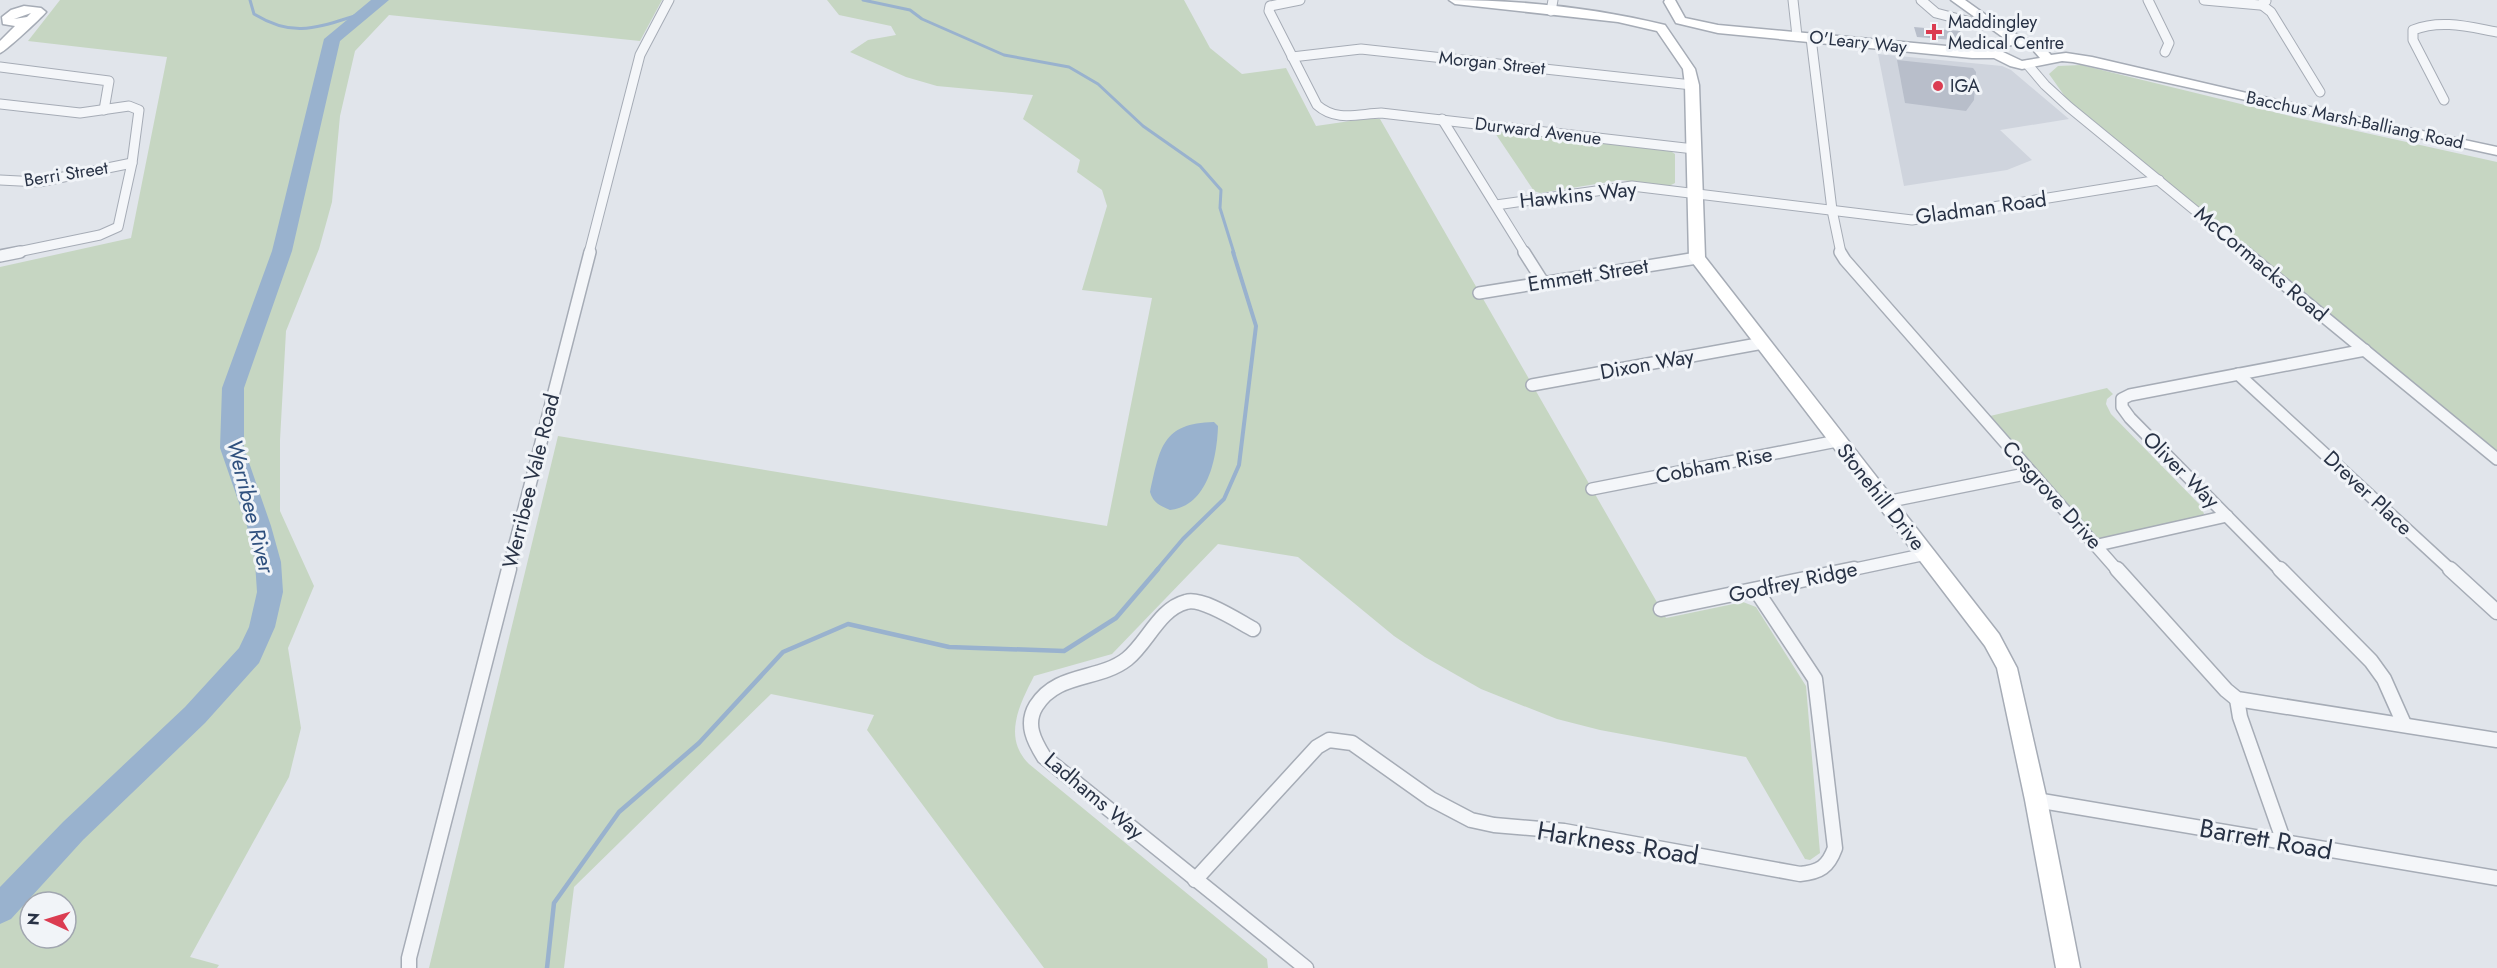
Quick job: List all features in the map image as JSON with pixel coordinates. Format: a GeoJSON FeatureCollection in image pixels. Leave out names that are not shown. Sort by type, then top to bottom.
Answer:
{"type":"FeatureCollection","features":[{"type":"Feature","properties":{"kind":"street","name":"Werribee Vale Road"},"geometry":{"type":"LineString","coordinates":[[409,968],[409,958],[640,55],[669,0]]}},
{"type":"Feature","properties":{"kind":"street"},"geometry":{"type":"LineString","coordinates":[[1292,57],[1269,11],[1270,6],[1276,3],[1300,0]]}},
{"type":"Feature","properties":{"kind":"street"},"geometry":{"type":"LineString","coordinates":[[1455,0],[1552,6]]}},
{"type":"Feature","properties":{"kind":"street","name":"Cosgrove Drive"},"geometry":{"type":"LineString","coordinates":[[1793,0],[1804,37],[1832,210],[1840,251],[1845,260],[2030,473],[2098,545],[2226,690],[2237,699]]}},
{"type":"Feature","properties":{"kind":"street"},"geometry":{"type":"LineString","coordinates":[[1921,0],[1936,13],[1982,25]]}},
{"type":"Feature","properties":{"kind":"street"},"geometry":{"type":"LineString","coordinates":[[1951,0],[1982,25],[1995,39],[1996,50],[2009,61],[2028,65]]}},
{"type":"Feature","properties":{"kind":"street"},"geometry":{"type":"LineString","coordinates":[[1958,0],[2003,33],[2046,54],[2044,62]]}},
{"type":"Feature","properties":{"kind":"street"},"geometry":{"type":"LineString","coordinates":[[2148,0],[2169,43],[2165,51]]}},
{"type":"Feature","properties":{"kind":"street"},"geometry":{"type":"LineString","coordinates":[[2204,0],[2264,3],[2320,92]]}},
{"type":"Feature","properties":{"kind":"street"},"geometry":{"type":"LineString","coordinates":[[1670,1],[1662,23],[1679,29]]}},
{"type":"Feature","properties":{"kind":"street"},"geometry":{"type":"LineString","coordinates":[[1670,1],[1692,85],[1697,258]]}},
{"type":"Feature","properties":{"kind":"street","name":"O'Leary Way"},"geometry":{"type":"LineString","coordinates":[[1552,6],[1662,23],[1679,29],[1718,29],[1972,54],[1996,50]]}},
{"type":"Feature","properties":{"kind":"street"},"geometry":{"type":"LineString","coordinates":[[9,18],[38,7]]}},
{"type":"Feature","properties":{"kind":"street"},"geometry":{"type":"LineString","coordinates":[[9,18],[38,7]]}},
{"type":"Feature","properties":{"kind":"street"},"geometry":{"type":"LineString","coordinates":[[0,49],[38,7]]}},
{"type":"Feature","properties":{"kind":"street"},"geometry":{"type":"LineString","coordinates":[[9,18],[9,37]]}},
{"type":"Feature","properties":{"kind":"street"},"geometry":{"type":"LineString","coordinates":[[2444,100],[2413,40],[2413,30],[2422,25],[2441,24],[2497,32]]}},
{"type":"Feature","properties":{"kind":"street"},"geometry":{"type":"LineString","coordinates":[[1996,50],[2005,41],[2025,42]]}},
{"type":"Feature","properties":{"kind":"street","name":"Bacchus Marsh-Balliang Road"},"geometry":{"type":"LineString","coordinates":[[2025,42],[2111,58],[2214,88]]}},
{"type":"Feature","properties":{"kind":"street","name":"Morgan Street"},"geometry":{"type":"LineString","coordinates":[[1292,57],[1361,49],[1692,85]]}},
{"type":"Feature","properties":{"kind":"street","name":"Durward Avenue"},"geometry":{"type":"LineString","coordinates":[[1292,57],[1317,105],[1326,114],[1342,116],[1381,113],[1694,149]]}},
{"type":"Feature","properties":{"kind":"street","name":"Bacchus Marsh-Balliang Road"},"geometry":{"type":"LineString","coordinates":[[2028,65],[2062,57],[2092,61],[2497,151]]}},
{"type":"Feature","properties":{"kind":"street","name":"McCormacks Road"},"geometry":{"type":"LineString","coordinates":[[2028,65],[2044,86],[2497,459]]}},
{"type":"Feature","properties":{"kind":"street"},"geometry":{"type":"LineString","coordinates":[[0,67],[109,81],[104,110]]}},
{"type":"Feature","properties":{"kind":"street"},"geometry":{"type":"LineString","coordinates":[[0,104],[80,113],[129,106],[139,110],[132,163],[119,223],[114,230],[0,256]]}},
{"type":"Feature","properties":{"kind":"street"},"geometry":{"type":"LineString","coordinates":[[1443,119],[1543,282]]}},
{"type":"Feature","properties":{"kind":"street","name":"Berri Street"},"geometry":{"type":"LineString","coordinates":[[0,180],[39,182],[132,163]]}},
{"type":"Feature","properties":{"kind":"street","name":"Gladman Road"},"geometry":{"type":"LineString","coordinates":[[1695,193],[1912,220],[2159,180]]}},
{"type":"Feature","properties":{"kind":"street","name":"Hawkins Way"},"geometry":{"type":"LineString","coordinates":[[1496,205],[1623,186],[1695,193]]}},
{"type":"Feature","properties":{"kind":"street","name":"Emmett Street"},"geometry":{"type":"LineString","coordinates":[[1479,293],[1697,258]]}},
{"type":"Feature","properties":{"kind":"street","name":"Stonehill Drive"},"geometry":{"type":"LineString","coordinates":[[1697,258],[1992,640],[2007,668],[2036,800],[2068,968]]}},
{"type":"Feature","properties":{"kind":"street","name":"Dixon Way"},"geometry":{"type":"LineString","coordinates":[[1532,385],[1763,344]]}},
{"type":"Feature","properties":{"kind":"street","name":"Oliver Way"},"geometry":{"type":"LineString","coordinates":[[2365,350],[2130,395],[2122,399],[2122,407],[2130,418],[2370,661],[2384,679],[2404,724]]}},
{"type":"Feature","properties":{"kind":"street","name":"Drever Place"},"geometry":{"type":"LineString","coordinates":[[2238,374],[2497,612]]}},
{"type":"Feature","properties":{"kind":"street","name":"Cobham Rise"},"geometry":{"type":"LineString","coordinates":[[1592,489],[1837,441]]}},
{"type":"Feature","properties":{"kind":"street"},"geometry":{"type":"LineString","coordinates":[[1886,502],[2030,473]]}},
{"type":"Feature","properties":{"kind":"street"},"geometry":{"type":"LineString","coordinates":[[2098,545],[2227,516]]}},
{"type":"Feature","properties":{"kind":"street","name":"Godfrey Ridge"},"geometry":{"type":"LineString","coordinates":[[1661,609],[1926,554]]}},
{"type":"Feature","properties":{"kind":"street","name":"Harkness Road"},"geometry":{"type":"LineString","coordinates":[[1195,880],[1317,747],[1329,740],[1352,743],[1431,799],[1471,820],[1494,825],[1564,831],[1800,874],[1819,872],[1830,863],[1834,848],[1815,679],[1756,590]]}},
{"type":"Feature","properties":{"kind":"street","name":"Ladhams Way"},"geometry":{"type":"LineString","coordinates":[[1253,629],[1198,601],[1190,600],[1175,607],[1126,660],[1055,684],[1037,703],[1029,720],[1034,741],[1044,757],[1306,968]]}},
{"type":"Feature","properties":{"kind":"street"},"geometry":{"type":"LineString","coordinates":[[2284,842],[2240,717],[2237,699],[2497,740]]}},
{"type":"Feature","properties":{"kind":"street","name":"Barrett Road"},"geometry":{"type":"LineString","coordinates":[[2036,800],[2497,878]]}},
{"type":"Feature","properties":{"kind":"shaded area"},"geometry":{"type":"Polygon","coordinates":[[[1878,54],[2002,66],[2011,70],[2069,119],[2000,130],[2032,160],[2007,170],[1904,186],[1878,54]]]}},
{"type":"Feature","properties":{"kind":"green space"},"geometry":{"type":"Polygon","coordinates":[[[60,0],[662,0],[640,41],[389,15],[355,51],[340,116],[332,202],[319,249],[286,331],[280,440],[280,511],[314,586],[288,648],[301,728],[289,777],[190,957],[219,965],[217,968],[0,968],[0,267],[131,238],[167,57],[28,41],[60,0]]]}},
{"type":"Feature","properties":{"kind":"green space"},"geometry":{"type":"Polygon","coordinates":[[[827,0],[1184,0],[1210,48],[1242,74],[1286,68],[1316,126],[1371,118],[1380,119],[1666,618],[1743,602],[1756,607],[1806,686],[1820,853],[1810,860],[1805,859],[1746,757],[1600,730],[1557,719],[1481,689],[1425,657],[1394,636],[1298,557],[1218,544],[1112,654],[1034,676],[1016,720],[1016,743],[1029,764],[1267,959],[1268,968],[1044,968],[867,730],[874,715],[771,694],[574,887],[564,968],[429,968],[558,436],[1107,526],[1152,298],[1082,290],[1107,206],[1102,190],[1077,172],[1080,160],[1023,119],[1033,95],[937,86],[906,77],[850,52],[868,40],[896,35],[891,26],[839,15],[827,0]]]}},
{"type":"Feature","properties":{"kind":"green space"},"geometry":{"type":"Polygon","coordinates":[[[2081,65],[2298,118],[2497,162],[2497,453],[2066,98],[2049,74],[2058,66],[2081,65]]]}},
{"type":"Feature","properties":{"kind":"green space"},"geometry":{"type":"Polygon","coordinates":[[[1499,131],[1669,150],[1675,154],[1675,183],[1669,186],[1621,180],[1540,193],[1534,191],[1495,133],[1499,131]]]}},
{"type":"Feature","properties":{"kind":"green space"},"geometry":{"type":"Polygon","coordinates":[[[2107,388],[2113,394],[2107,399],[2106,404],[2111,414],[2201,506],[2204,514],[2202,517],[2107,539],[2097,538],[2087,532],[1986,417],[2107,388]]]}},
{"type":"Feature","properties":{"kind":"water"},"geometry":{"type":"Polygon","coordinates":[[[1214,422],[1218,426],[1215,452],[1202,490],[1183,507],[1170,510],[1158,504],[1150,492],[1157,463],[1166,441],[1183,427],[1214,422]]]}},
{"type":"Feature","properties":{"kind":"building","name":"Maddingley Medical Centre"},"geometry":{"type":"Polygon","coordinates":[[[1914,27],[1960,31],[1964,41],[1917,37],[1914,27]]]}},
{"type":"Feature","properties":{"kind":"building","name":"IGA"},"geometry":{"type":"Polygon","coordinates":[[[1897,60],[1973,68],[1976,72],[1974,100],[1966,111],[1905,103],[1897,60]]]}},
{"type":"Feature","properties":{"kind":"waterway"},"geometry":{"type":"LineString","coordinates":[[250,0],[254,14],[269,22],[295,28],[319,26],[361,14]]}},
{"type":"Feature","properties":{"kind":"waterway","name":"Werribee River"},"geometry":{"type":"LineString","coordinates":[[0,909],[73,831],[195,715],[250,655],[262,627],[270,592],[268,562],[259,526],[232,448],[233,388],[282,251],[332,39],[381,0]]}},
{"type":"Feature","properties":{"kind":"waterway"},"geometry":{"type":"LineString","coordinates":[[863,0],[910,10],[922,19],[1004,55],[1069,67],[1098,84],[1143,126],[1200,166],[1221,190],[1220,208],[1234,253]]}},
{"type":"Feature","properties":{"kind":"waterway"},"geometry":{"type":"LineString","coordinates":[[1156,571],[1183,539],[1224,499],[1239,465],[1256,326],[1233,252]]}},
{"type":"Feature","properties":{"kind":"waterway"},"geometry":{"type":"LineString","coordinates":[[547,968],[554,903],[619,812],[699,743],[783,652],[848,624],[949,647],[1064,651],[1116,618],[1158,569]]}},
{"type":"Feature","properties":{"kind":"place","name":"Maddingley Medical Centre"},"geometry":{"type":"Point","coordinates":[1934,32]}},
{"type":"Feature","properties":{"kind":"place","name":"IGA"},"geometry":{"type":"Point","coordinates":[1938,86]}}]}
